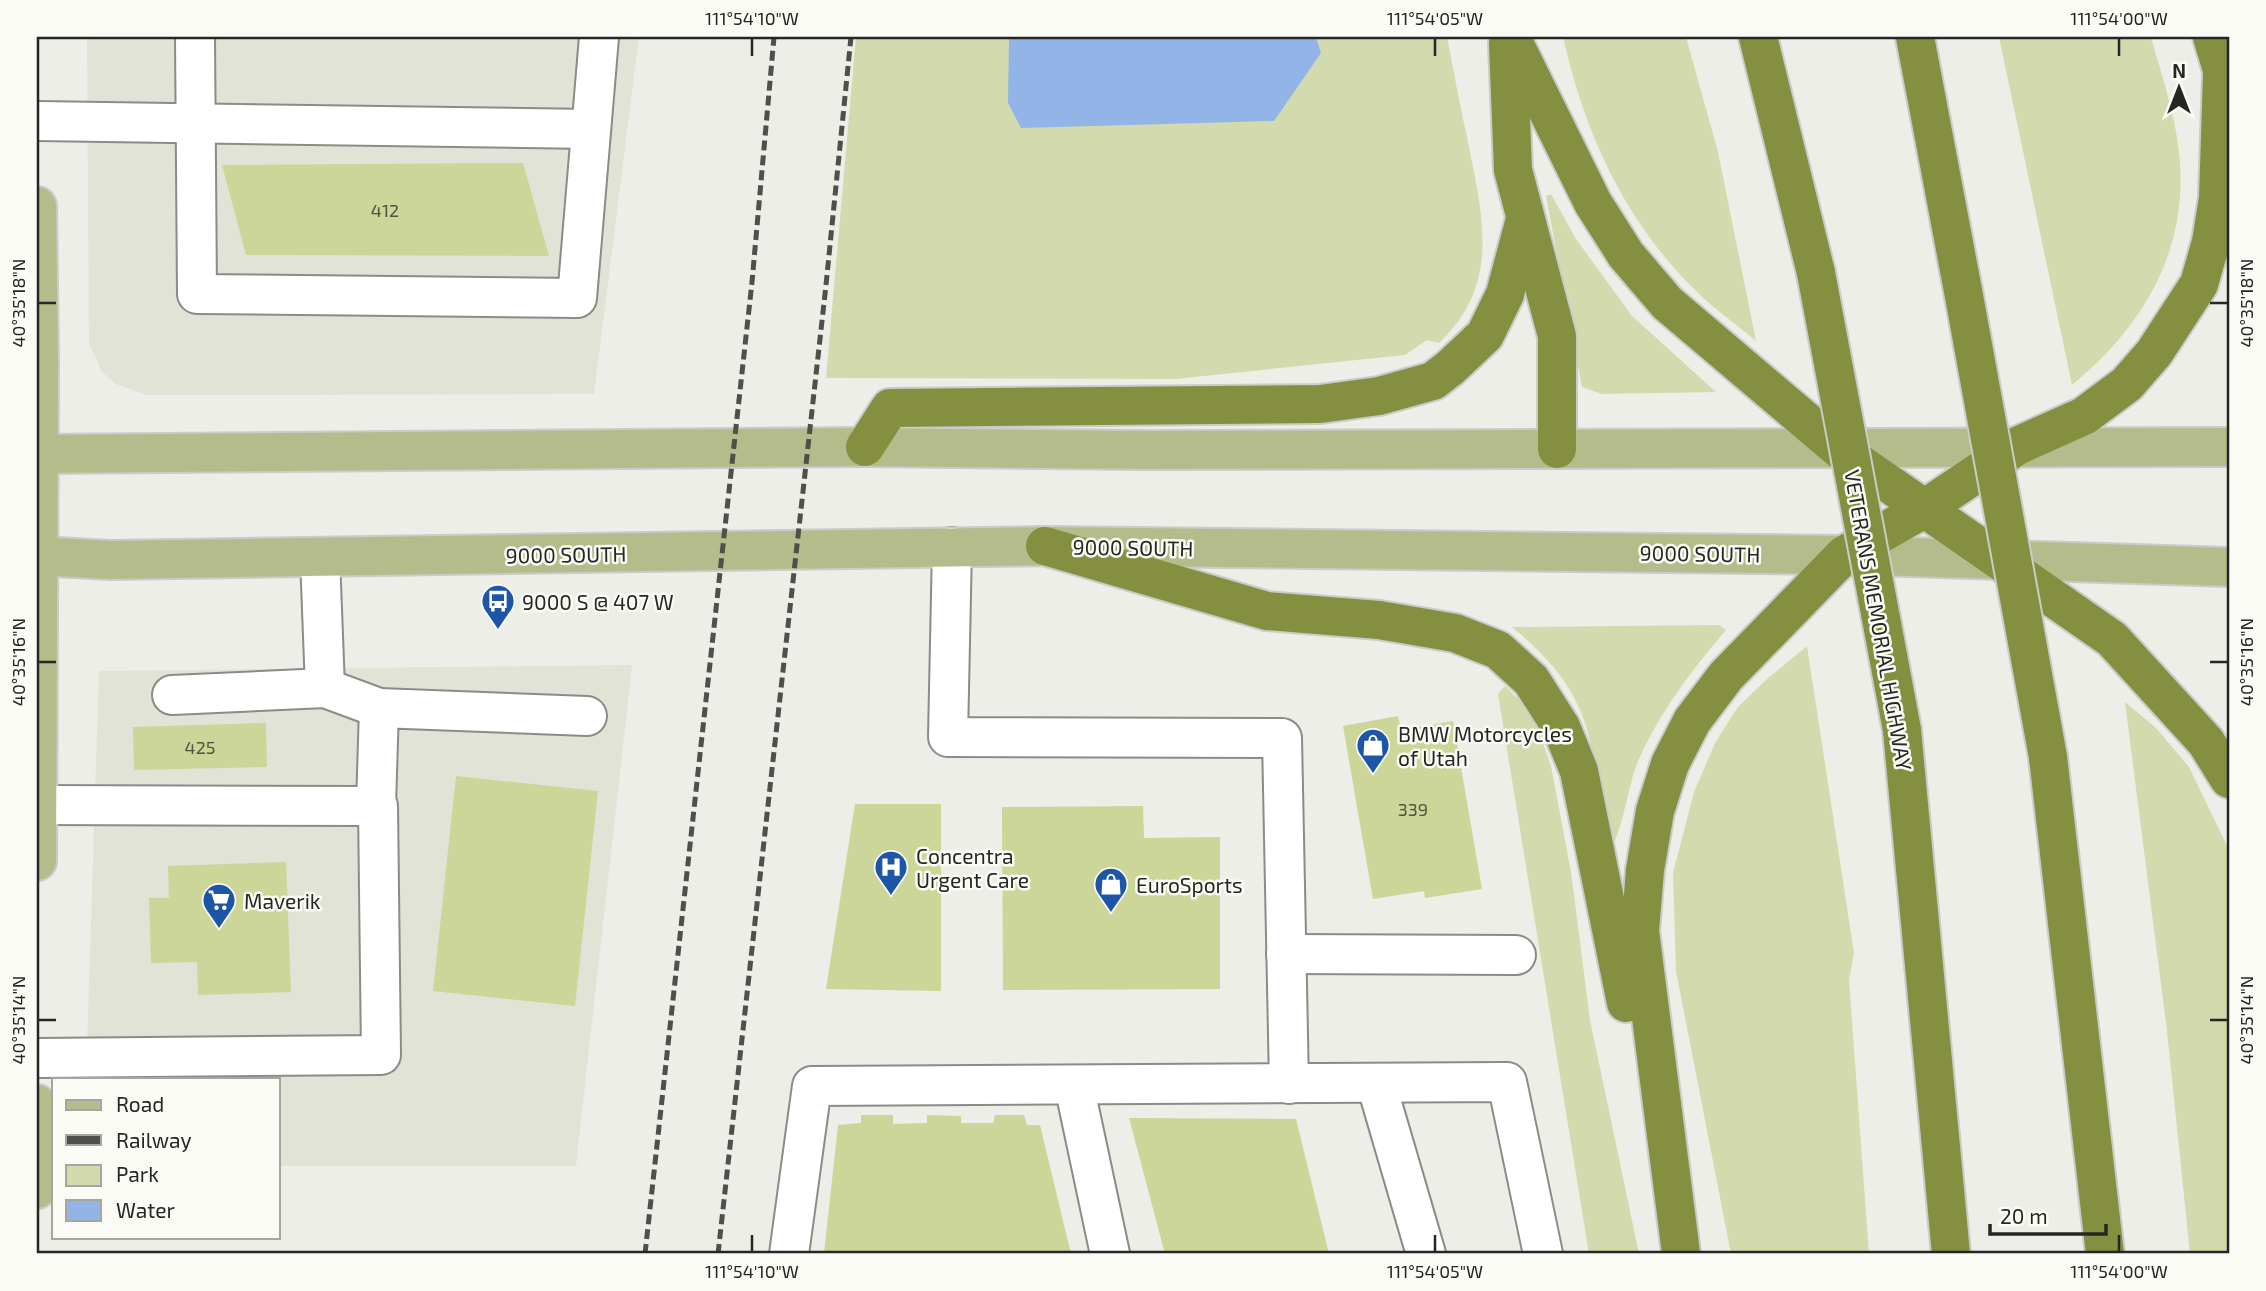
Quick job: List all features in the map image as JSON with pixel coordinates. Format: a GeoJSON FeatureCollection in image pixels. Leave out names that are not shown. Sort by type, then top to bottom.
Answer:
{"type":"FeatureCollection","features":[{"type":"Feature","properties":{"kind":"highway"},"geometry":{"type":"LineString","coordinates":[[1509,37],[1513,170],[1524,223],[1557,336],[1557,449]]}},
{"type":"Feature","properties":{"kind":"highway"},"geometry":{"type":"LineString","coordinates":[[1509,37],[1593,203],[1626,255],[1667,303],[1839,449],[2112,639],[2206,742],[2229,779]]}},
{"type":"Feature","properties":{"kind":"highway","name":"VETERANS MEMORIAL HIGHWAY"},"geometry":{"type":"LineString","coordinates":[[1758,37],[1816,273],[1902,730],[1951,1254]]}},
{"type":"Feature","properties":{"kind":"highway"},"geometry":{"type":"LineString","coordinates":[[1915,37],[2048,757],[2105,1254]]}},
{"type":"Feature","properties":{"kind":"highway"},"geometry":{"type":"LineString","coordinates":[[1681,1254],[1640,931],[1644,870],[1655,811],[1670,764],[1692,721],[1726,676],[1844,555],[1924,509],[2017,446],[2084,416],[2127,384],[2161,342],[2199,284],[2211,242],[2218,198],[2226,84],[2212,37]]}},
{"type":"Feature","properties":{"kind":"highway"},"geometry":{"type":"LineString","coordinates":[[865,447],[890,408],[1320,404],[1379,396],[1433,381],[1485,335],[1505,294],[1524,223]]}},
{"type":"Feature","properties":{"kind":"highway"},"geometry":{"type":"LineString","coordinates":[[1045,546],[1267,611],[1379,620],[1455,633],[1498,650],[1531,680],[1561,727],[1578,771],[1681,1254]]}},
{"type":"Feature","properties":{"kind":"main road"},"geometry":{"type":"LineString","coordinates":[[37,206],[37,861]]}},
{"type":"Feature","properties":{"kind":"main road"},"geometry":{"type":"LineString","coordinates":[[38,454],[865,447],[2229,447]]}},
{"type":"Feature","properties":{"kind":"main road","name":"9000 SOUTH"},"geometry":{"type":"LineString","coordinates":[[37,556],[111,560],[1045,546],[1844,555],[2229,567]]}},
{"type":"Feature","properties":{"kind":"main road"},"geometry":{"type":"LineString","coordinates":[[37,1104],[37,1189]]}},
{"type":"Feature","properties":{"kind":"lane"},"geometry":{"type":"LineString","coordinates":[[195,37],[197,294],[577,298],[599,37]]}},
{"type":"Feature","properties":{"kind":"lane"},"geometry":{"type":"LineString","coordinates":[[37,121],[592,129]]}},
{"type":"Feature","properties":{"kind":"lane"},"geometry":{"type":"LineString","coordinates":[[952,547],[948,737],[1282,738],[1289,1084]]}},
{"type":"Feature","properties":{"kind":"lane"},"geometry":{"type":"LineString","coordinates":[[320,557],[325,688]]}},
{"type":"Feature","properties":{"kind":"lane"},"geometry":{"type":"LineString","coordinates":[[172,695],[325,688],[379,708],[587,716]]}},
{"type":"Feature","properties":{"kind":"lane"},"geometry":{"type":"LineString","coordinates":[[37,1058],[381,1055],[376,806],[379,708]]}},
{"type":"Feature","properties":{"kind":"lane"},"geometry":{"type":"LineString","coordinates":[[37,805],[376,806]]}},
{"type":"Feature","properties":{"kind":"lane"},"geometry":{"type":"LineString","coordinates":[[1286,954],[1516,955]]}},
{"type":"Feature","properties":{"kind":"lane"},"geometry":{"type":"LineString","coordinates":[[789,1254],[812,1086],[1507,1082],[1543,1254]]}},
{"type":"Feature","properties":{"kind":"lane"},"geometry":{"type":"LineString","coordinates":[[1376,1083],[1426,1254]]}},
{"type":"Feature","properties":{"kind":"lane"},"geometry":{"type":"LineString","coordinates":[[1074,1085],[1110,1254]]}},
{"type":"Feature","properties":{"kind":"shaded area"},"geometry":{"type":"Polygon","coordinates":[[[87,37],[639,37],[594,394],[147,395],[116,384],[102,372],[89,343],[87,37]]]}},
{"type":"Feature","properties":{"kind":"shaded area"},"geometry":{"type":"Polygon","coordinates":[[[632,665],[576,1166],[280,1166],[280,1078],[86,1078],[99,671],[632,665]]]}},
{"type":"Feature","properties":{"kind":"green space"},"geometry":{"type":"Polygon","coordinates":[[[856,37],[1447,37],[1482,223],[1479,274],[1472,298],[1459,321],[1439,343],[1427,340],[1405,355],[1175,379],[826,378],[856,37]]]}},
{"type":"Feature","properties":{"kind":"green space"},"geometry":{"type":"Polygon","coordinates":[[[1563,37],[1686,37],[1718,152],[1756,341],[1691,286],[1645,231],[1609,170],[1595,138],[1582,105],[1563,37]]]}},
{"type":"Feature","properties":{"kind":"green space"},"geometry":{"type":"Polygon","coordinates":[[[1999,37],[2151,37],[2174,123],[2181,187],[2177,221],[2169,252],[2157,282],[2140,311],[2121,337],[2072,385],[1999,37]]]}},
{"type":"Feature","properties":{"kind":"green space"},"geometry":{"type":"Polygon","coordinates":[[[1551,194],[1576,239],[1632,316],[1716,392],[1602,394],[1582,387],[1546,196],[1551,194]]]}},
{"type":"Feature","properties":{"kind":"green space"},"geometry":{"type":"Polygon","coordinates":[[[1719,625],[1726,630],[1678,691],[1648,741],[1635,768],[1619,829],[1612,845],[1586,726],[1577,702],[1562,678],[1512,627],[1719,625]]]}},
{"type":"Feature","properties":{"kind":"green space"},"geometry":{"type":"Polygon","coordinates":[[[1807,646],[1854,953],[1849,980],[1869,1254],[1731,1254],[1676,971],[1673,873],[1694,792],[1715,743],[1738,707],[1807,646]]]}},
{"type":"Feature","properties":{"kind":"green space"},"geometry":{"type":"Polygon","coordinates":[[[1505,686],[1532,713],[1551,766],[1571,872],[1590,1020],[1639,1254],[1589,1254],[1498,694],[1505,686]]]}},
{"type":"Feature","properties":{"kind":"green space"},"geometry":{"type":"Polygon","coordinates":[[[2125,702],[2156,728],[2189,767],[2229,850],[2229,1254],[2190,1254],[2167,1031],[2125,702]]]}},
{"type":"Feature","properties":{"kind":"water"},"geometry":{"type":"Polygon","coordinates":[[[1009,37],[1316,37],[1321,53],[1274,121],[1021,128],[1008,103],[1009,37]]]}},
{"type":"Feature","properties":{"kind":"building"},"geometry":{"type":"Polygon","coordinates":[[[523,163],[549,256],[246,255],[222,165],[523,163]]]}},
{"type":"Feature","properties":{"kind":"building"},"geometry":{"type":"Polygon","coordinates":[[[1398,716],[1401,730],[1453,721],[1482,889],[1425,898],[1424,891],[1373,899],[1343,726],[1398,716]]]}},
{"type":"Feature","properties":{"kind":"building"},"geometry":{"type":"Polygon","coordinates":[[[266,723],[267,767],[134,770],[133,727],[266,723]]]}},
{"type":"Feature","properties":{"kind":"building"},"geometry":{"type":"Polygon","coordinates":[[[456,776],[598,791],[575,1006],[433,991],[456,776]]]}},
{"type":"Feature","properties":{"kind":"building","name":"Concentra Urgent Care"},"geometry":{"type":"Polygon","coordinates":[[[855,804],[941,804],[941,991],[826,989],[855,804]]]}},
{"type":"Feature","properties":{"kind":"building","name":"EuroSports"},"geometry":{"type":"Polygon","coordinates":[[[1143,806],[1144,838],[1220,837],[1220,989],[1003,990],[1002,807],[1143,806]]]}},
{"type":"Feature","properties":{"kind":"building","name":"Maverik"},"geometry":{"type":"Polygon","coordinates":[[[286,862],[291,992],[198,995],[197,962],[151,963],[149,898],[169,898],[168,866],[286,862]]]}},
{"type":"Feature","properties":{"kind":"building"},"geometry":{"type":"Polygon","coordinates":[[[861,1115],[893,1115],[893,1124],[927,1123],[927,1115],[961,1116],[961,1123],[993,1123],[995,1115],[1024,1115],[1027,1125],[1040,1125],[1071,1254],[824,1254],[838,1125],[861,1123],[861,1115]]]}},
{"type":"Feature","properties":{"kind":"building"},"geometry":{"type":"Polygon","coordinates":[[[1129,1118],[1296,1119],[1329,1254],[1165,1254],[1129,1118]]]}},
{"type":"Feature","properties":{"kind":"railway"},"geometry":{"type":"LineString","coordinates":[[645,1254],[752,282],[774,37]]}},
{"type":"Feature","properties":{"kind":"railway"},"geometry":{"type":"LineString","coordinates":[[718,1254],[851,37]]}},
{"type":"Feature","properties":{"kind":"place","name":"9000 S @ 407 W"},"geometry":{"type":"Point","coordinates":[498,631]}},
{"type":"Feature","properties":{"kind":"place","name":"BMW Motorcycles of Utah"},"geometry":{"type":"Point","coordinates":[1373,775]}},
{"type":"Feature","properties":{"kind":"place","name":"Concentra Urgent Care"},"geometry":{"type":"Point","coordinates":[891,897]}},
{"type":"Feature","properties":{"kind":"place","name":"EuroSports"},"geometry":{"type":"Point","coordinates":[1111,914]}},
{"type":"Feature","properties":{"kind":"place","name":"Maverik"},"geometry":{"type":"Point","coordinates":[219,930]}}]}
